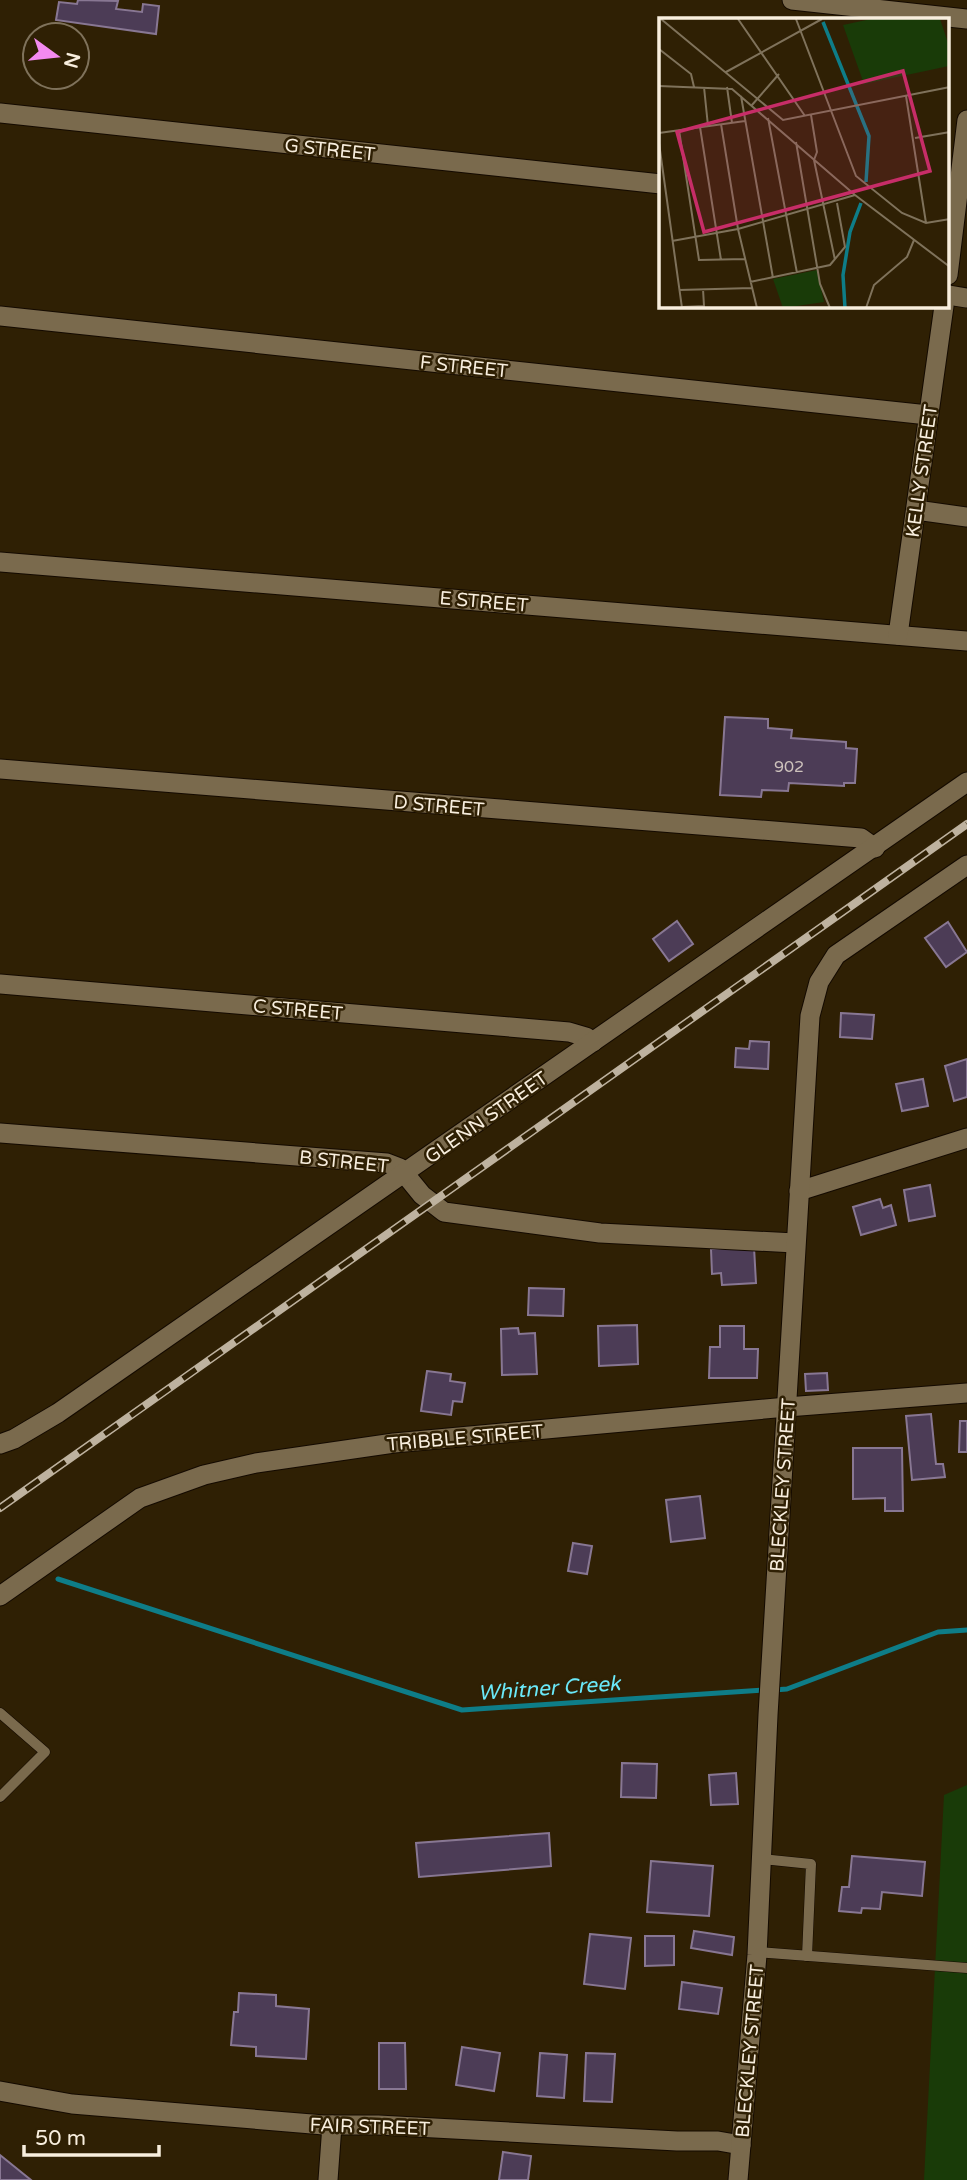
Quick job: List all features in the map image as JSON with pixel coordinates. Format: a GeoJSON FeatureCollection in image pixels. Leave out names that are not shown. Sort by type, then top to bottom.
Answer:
{"type":"FeatureCollection","features":[{"type":"Feature","properties":{"kind":"street"},"geometry":{"type":"LineString","coordinates":[[792,0],[967,19]]}},
{"type":"Feature","properties":{"kind":"street","name":"G STREET"},"geometry":{"type":"LineString","coordinates":[[0,113],[659,184]]}},
{"type":"Feature","properties":{"kind":"street"},"geometry":{"type":"LineString","coordinates":[[950,236],[967,120]]}},
{"type":"Feature","properties":{"kind":"street","name":"KELLY STREET"},"geometry":{"type":"LineString","coordinates":[[898,635],[944,308]]}},
{"type":"Feature","properties":{"kind":"street","name":"F STREET"},"geometry":{"type":"LineString","coordinates":[[0,316],[928,415]]}},
{"type":"Feature","properties":{"kind":"street"},"geometry":{"type":"LineString","coordinates":[[916,510],[967,517]]}},
{"type":"Feature","properties":{"kind":"street","name":"E STREET"},"geometry":{"type":"LineString","coordinates":[[0,562],[967,641]]}},
{"type":"Feature","properties":{"kind":"street","name":"D STREET"},"geometry":{"type":"LineString","coordinates":[[0,769],[861,838],[875,848]]}},
{"type":"Feature","properties":{"kind":"street","name":"GLENN STREET"},"geometry":{"type":"LineString","coordinates":[[0,1444],[14,1439],[58,1413],[967,782]]}},
{"type":"Feature","properties":{"kind":"street","name":"BLECKLEY STREET"},"geometry":{"type":"LineString","coordinates":[[738,2180],[757,1952],[769,1690],[810,1016],[819,982],[836,955],[967,865]]}},
{"type":"Feature","properties":{"kind":"street","name":"C STREET"},"geometry":{"type":"LineString","coordinates":[[0,984],[569,1032],[593,1042]]}},
{"type":"Feature","properties":{"kind":"street","name":"B STREET"},"geometry":{"type":"LineString","coordinates":[[0,1133],[387,1163],[405,1173],[422,1195],[444,1212],[600,1233],[795,1243]]}},
{"type":"Feature","properties":{"kind":"street"},"geometry":{"type":"LineString","coordinates":[[799,1191],[967,1138]]}},
{"type":"Feature","properties":{"kind":"street","name":"TRIBBLE STREET"},"geometry":{"type":"LineString","coordinates":[[0,1596],[140,1499],[204,1475],[257,1463],[394,1443],[787,1407],[967,1394]]}},
{"type":"Feature","properties":{"kind":"street","name":"FAIR STREET"},"geometry":{"type":"LineString","coordinates":[[0,2091],[72,2105],[332,2125],[718,2141],[741,2145]]}},
{"type":"Feature","properties":{"kind":"street"},"geometry":{"type":"LineString","coordinates":[[328,2180],[332,2125]]}},
{"type":"Feature","properties":{"kind":"lane"},"geometry":{"type":"LineString","coordinates":[[0,1713],[45,1752],[0,1797]]}},
{"type":"Feature","properties":{"kind":"lane"},"geometry":{"type":"LineString","coordinates":[[761,1859],[811,1864],[807,1956]]}},
{"type":"Feature","properties":{"kind":"lane"},"geometry":{"type":"LineString","coordinates":[[757,1952],[967,1968]]}},
{"type":"Feature","properties":{"kind":"green space"},"geometry":{"type":"Polygon","coordinates":[[[967,1785],[967,2180],[924,2180],[944,1795],[967,1785]]]}},
{"type":"Feature","properties":{"kind":"building"},"geometry":{"type":"Polygon","coordinates":[[[78,0],[118,1],[116,9],[142,12],[143,4],[159,6],[156,34],[91,25],[91,21],[56,20],[59,2],[77,4],[78,0]]]}},
{"type":"Feature","properties":{"kind":"building"},"geometry":{"type":"Polygon","coordinates":[[[725,717],[768,719],[768,728],[792,730],[791,738],[846,742],[846,748],[857,749],[855,783],[844,783],[844,786],[789,783],[788,791],[762,790],[761,797],[720,795],[725,717]]]}},
{"type":"Feature","properties":{"kind":"building"},"geometry":{"type":"Polygon","coordinates":[[[677,921],[693,944],[669,961],[653,939],[677,921]]]}},
{"type":"Feature","properties":{"kind":"building"},"geometry":{"type":"Polygon","coordinates":[[[948,922],[967,952],[946,967],[925,938],[948,922]]]}},
{"type":"Feature","properties":{"kind":"building"},"geometry":{"type":"Polygon","coordinates":[[[841,1013],[874,1015],[872,1039],[840,1037],[841,1013]]]}},
{"type":"Feature","properties":{"kind":"building"},"geometry":{"type":"Polygon","coordinates":[[[750,1041],[769,1042],[768,1069],[735,1067],[736,1048],[749,1049],[750,1041]]]}},
{"type":"Feature","properties":{"kind":"building"},"geometry":{"type":"Polygon","coordinates":[[[967,1059],[967,1097],[954,1101],[945,1066],[967,1059]]]}},
{"type":"Feature","properties":{"kind":"building"},"geometry":{"type":"Polygon","coordinates":[[[923,1079],[928,1106],[902,1111],[896,1084],[923,1079]]]}},
{"type":"Feature","properties":{"kind":"building"},"geometry":{"type":"Polygon","coordinates":[[[930,1185],[935,1216],[909,1221],[904,1190],[930,1185]]]}},
{"type":"Feature","properties":{"kind":"building"},"geometry":{"type":"Polygon","coordinates":[[[880,1199],[883,1208],[891,1205],[896,1225],[861,1235],[853,1207],[880,1199]]]}},
{"type":"Feature","properties":{"kind":"building"},"geometry":{"type":"Polygon","coordinates":[[[754,1247],[756,1283],[722,1285],[721,1273],[712,1274],[711,1249],[754,1247]]]}},
{"type":"Feature","properties":{"kind":"building"},"geometry":{"type":"Polygon","coordinates":[[[529,1288],[564,1289],[563,1316],[528,1315],[529,1288]]]}},
{"type":"Feature","properties":{"kind":"building"},"geometry":{"type":"Polygon","coordinates":[[[637,1325],[638,1364],[599,1366],[598,1326],[637,1325]]]}},
{"type":"Feature","properties":{"kind":"building"},"geometry":{"type":"Polygon","coordinates":[[[720,1326],[744,1326],[744,1349],[758,1349],[757,1378],[709,1378],[710,1347],[720,1347],[720,1326]]]}},
{"type":"Feature","properties":{"kind":"building"},"geometry":{"type":"Polygon","coordinates":[[[518,1328],[519,1334],[535,1333],[537,1374],[502,1375],[501,1329],[518,1328]]]}},
{"type":"Feature","properties":{"kind":"building"},"geometry":{"type":"Polygon","coordinates":[[[427,1371],[451,1374],[450,1381],[465,1383],[462,1402],[453,1401],[451,1415],[421,1411],[427,1371]]]}},
{"type":"Feature","properties":{"kind":"building"},"geometry":{"type":"Polygon","coordinates":[[[827,1373],[828,1390],[806,1391],[805,1374],[827,1373]]]}},
{"type":"Feature","properties":{"kind":"building"},"geometry":{"type":"Polygon","coordinates":[[[931,1414],[936,1464],[943,1464],[945,1477],[912,1480],[906,1416],[931,1414]]]}},
{"type":"Feature","properties":{"kind":"building"},"geometry":{"type":"Polygon","coordinates":[[[960,1421],[967,1421],[967,1452],[959,1452],[960,1421]]]}},
{"type":"Feature","properties":{"kind":"building"},"geometry":{"type":"Polygon","coordinates":[[[853,1448],[902,1448],[903,1511],[885,1511],[885,1498],[853,1499],[853,1448]]]}},
{"type":"Feature","properties":{"kind":"building"},"geometry":{"type":"Polygon","coordinates":[[[700,1496],[705,1538],[671,1542],[666,1500],[700,1496]]]}},
{"type":"Feature","properties":{"kind":"building"},"geometry":{"type":"Polygon","coordinates":[[[573,1543],[592,1546],[587,1574],[568,1571],[573,1543]]]}},
{"type":"Feature","properties":{"kind":"building"},"geometry":{"type":"Polygon","coordinates":[[[622,1763],[657,1764],[656,1798],[621,1797],[622,1763]]]}},
{"type":"Feature","properties":{"kind":"building"},"geometry":{"type":"Polygon","coordinates":[[[736,1773],[738,1804],[711,1805],[709,1775],[736,1773]]]}},
{"type":"Feature","properties":{"kind":"building"},"geometry":{"type":"Polygon","coordinates":[[[549,1833],[551,1866],[419,1877],[416,1843],[549,1833]]]}},
{"type":"Feature","properties":{"kind":"building"},"geometry":{"type":"Polygon","coordinates":[[[852,1856],[925,1862],[922,1896],[882,1892],[880,1909],[862,1908],[861,1913],[839,1911],[842,1887],[849,1887],[852,1856]]]}},
{"type":"Feature","properties":{"kind":"building"},"geometry":{"type":"Polygon","coordinates":[[[651,1861],[713,1866],[709,1916],[647,1912],[651,1861]]]}},
{"type":"Feature","properties":{"kind":"building"},"geometry":{"type":"Polygon","coordinates":[[[694,1931],[734,1937],[732,1955],[691,1948],[694,1931]]]}},
{"type":"Feature","properties":{"kind":"building"},"geometry":{"type":"Polygon","coordinates":[[[590,1934],[631,1938],[625,1989],[584,1984],[590,1934]]]}},
{"type":"Feature","properties":{"kind":"building"},"geometry":{"type":"Polygon","coordinates":[[[645,1936],[674,1936],[674,1965],[645,1966],[645,1936]]]}},
{"type":"Feature","properties":{"kind":"building"},"geometry":{"type":"Polygon","coordinates":[[[682,1982],[722,1988],[718,2014],[679,2009],[682,1982]]]}},
{"type":"Feature","properties":{"kind":"building"},"geometry":{"type":"Polygon","coordinates":[[[239,1993],[276,1995],[276,2006],[309,2009],[306,2059],[256,2056],[256,2047],[231,2045],[239,1993]]]}},
{"type":"Feature","properties":{"kind":"building"},"geometry":{"type":"Polygon","coordinates":[[[379,2043],[405,2043],[406,2089],[379,2089],[379,2043]]]}},
{"type":"Feature","properties":{"kind":"building"},"geometry":{"type":"Polygon","coordinates":[[[462,2047],[500,2053],[494,2091],[456,2085],[462,2047]]]}},
{"type":"Feature","properties":{"kind":"building"},"geometry":{"type":"Polygon","coordinates":[[[540,2053],[567,2055],[564,2098],[537,2096],[540,2053]]]}},
{"type":"Feature","properties":{"kind":"building"},"geometry":{"type":"Polygon","coordinates":[[[586,2053],[615,2054],[612,2102],[584,2101],[586,2053]]]}},
{"type":"Feature","properties":{"kind":"building"},"geometry":{"type":"Polygon","coordinates":[[[503,2152],[531,2156],[528,2180],[499,2180],[503,2152]]]}},
{"type":"Feature","properties":{"kind":"building"},"geometry":{"type":"Polygon","coordinates":[[[0,2155],[31,2180],[0,2180],[0,2155]]]}},
{"type":"Feature","properties":{"kind":"waterway","name":"Whitner Creek"},"geometry":{"type":"LineString","coordinates":[[58,1579],[462,1710],[764,1690]]}},
{"type":"Feature","properties":{"kind":"waterway","name":"Whitner Creek"},"geometry":{"type":"LineString","coordinates":[[774,1690],[787,1689],[938,1632],[967,1630]]}},
{"type":"Feature","properties":{"kind":"railway"},"geometry":{"type":"LineString","coordinates":[[0,1508],[967,824]]}}]}
